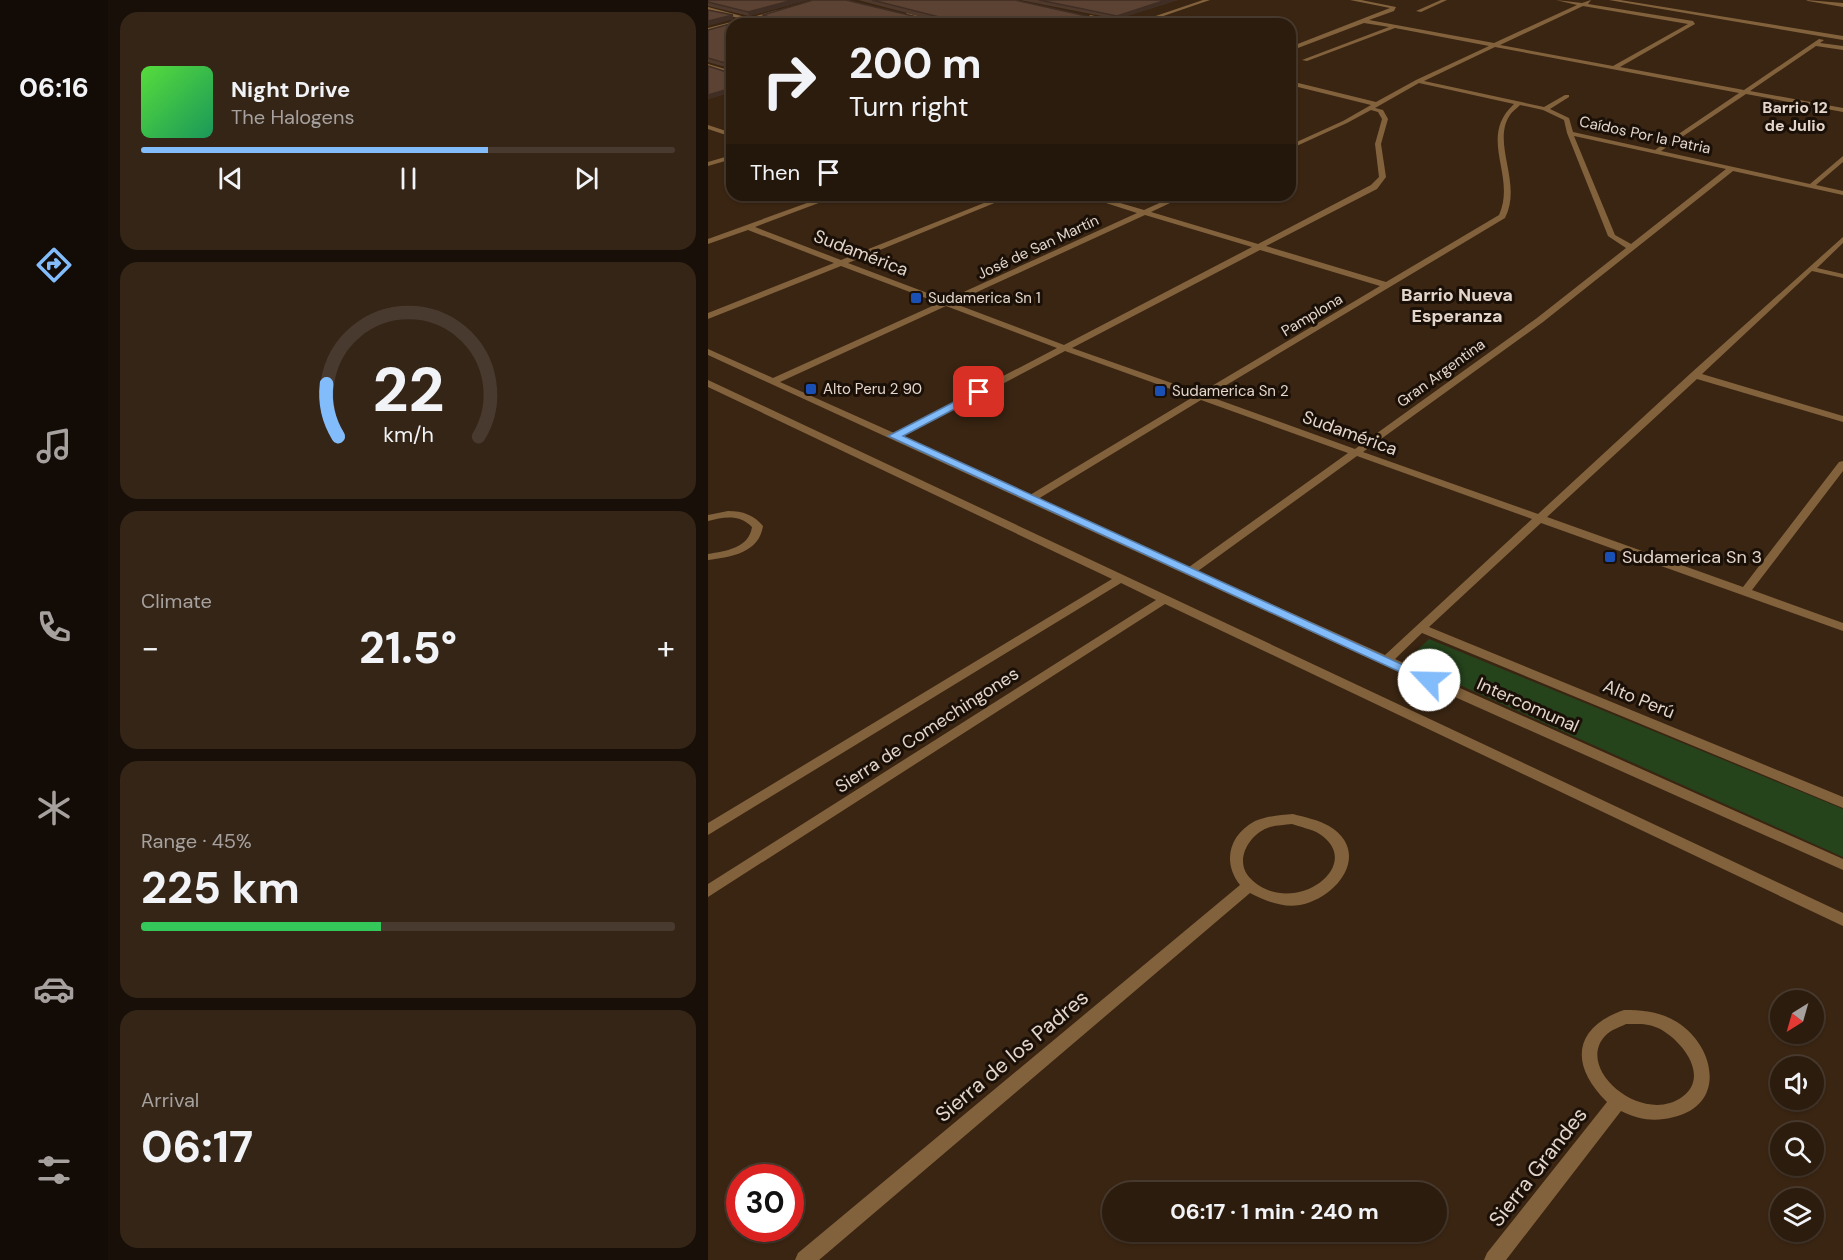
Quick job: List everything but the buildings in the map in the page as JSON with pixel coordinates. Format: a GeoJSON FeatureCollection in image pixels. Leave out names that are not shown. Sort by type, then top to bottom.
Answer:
{"type":"FeatureCollection","features":[{"type":"Feature","properties":{"kind":"street"},"geometry":{"type":"LineString","coordinates":[[1182,0],[1198,3]]}},
{"type":"Feature","properties":{"kind":"street"},"geometry":{"type":"LineString","coordinates":[[1152,18],[1208,0]]}},
{"type":"Feature","properties":{"kind":"street"},"geometry":{"type":"LineString","coordinates":[[1296,47],[1394,9],[1352,0]]}},
{"type":"Feature","properties":{"kind":"street"},"geometry":{"type":"LineString","coordinates":[[1419,10],[1445,0]]}},
{"type":"Feature","properties":{"kind":"street"},"geometry":{"type":"LineString","coordinates":[[1558,0],[1693,23],[1615,67]]}},
{"type":"Feature","properties":{"kind":"street"},"geometry":{"type":"LineString","coordinates":[[1611,0],[1843,38]]}},
{"type":"Feature","properties":{"kind":"street"},"geometry":{"type":"LineString","coordinates":[[1808,0],[1843,5]]}},
{"type":"Feature","properties":{"kind":"street"},"geometry":{"type":"LineString","coordinates":[[1296,144],[1418,81],[1586,3]]}},
{"type":"Feature","properties":{"kind":"street"},"geometry":{"type":"LineString","coordinates":[[708,9],[745,18]]}},
{"type":"Feature","properties":{"kind":"street"},"geometry":{"type":"LineString","coordinates":[[753,18],[781,11]]}},
{"type":"Feature","properties":{"kind":"street"},"geometry":{"type":"LineString","coordinates":[[900,13],[921,18]]}},
{"type":"Feature","properties":{"kind":"street"},"geometry":{"type":"LineString","coordinates":[[708,15],[726,20]]}},
{"type":"Feature","properties":{"kind":"street"},"geometry":{"type":"LineString","coordinates":[[1082,15],[1096,18]]}},
{"type":"Feature","properties":{"kind":"street"},"geometry":{"type":"LineString","coordinates":[[1364,21],[1843,110]]}},
{"type":"Feature","properties":{"kind":"street"},"geometry":{"type":"LineString","coordinates":[[708,30],[726,26]]}},
{"type":"Feature","properties":{"kind":"street"},"geometry":{"type":"LineString","coordinates":[[1305,60],[1395,27]]}},
{"type":"Feature","properties":{"kind":"street"},"geometry":{"type":"LineString","coordinates":[[1657,151],[1819,42],[1843,48]]}},
{"type":"Feature","properties":{"kind":"street"},"geometry":{"type":"LineString","coordinates":[[708,66],[726,71]]}},
{"type":"Feature","properties":{"kind":"street","name":"Caídos Por la Patria"},"geometry":{"type":"LineString","coordinates":[[1418,81],[1545,109],[1567,119],[1570,133],[1843,193]]}},
{"type":"Feature","properties":{"kind":"street"},"geometry":{"type":"LineString","coordinates":[[894,436],[1379,183],[1383,177],[1378,144],[1385,115],[1373,106],[1296,85]]}},
{"type":"Feature","properties":{"kind":"street"},"geometry":{"type":"LineString","coordinates":[[1545,109],[1567,96]]}},
{"type":"Feature","properties":{"kind":"street","name":"Pamplona"},"geometry":{"type":"LineString","coordinates":[[1030,499],[1491,223],[1507,210],[1509,202],[1501,135],[1510,110],[1520,103]]}},
{"type":"Feature","properties":{"kind":"street"},"geometry":{"type":"LineString","coordinates":[[708,127],[726,133]]}},
{"type":"Feature","properties":{"kind":"street"},"geometry":{"type":"LineString","coordinates":[[1570,133],[1612,236],[1630,247]]}},
{"type":"Feature","properties":{"kind":"street"},"geometry":{"type":"LineString","coordinates":[[1811,186],[1843,158]]}},
{"type":"Feature","properties":{"kind":"street"},"geometry":{"type":"LineString","coordinates":[[708,164],[726,159]]}},
{"type":"Feature","properties":{"kind":"street","name":"Gran Argentina"},"geometry":{"type":"LineString","coordinates":[[1190,572],[1540,320],[1732,168]]}},
{"type":"Feature","properties":{"kind":"street"},"geometry":{"type":"LineString","coordinates":[[708,242],[819,201]]}},
{"type":"Feature","properties":{"kind":"street"},"geometry":{"type":"LineString","coordinates":[[708,316],[995,201]]}},
{"type":"Feature","properties":{"kind":"street"},"geometry":{"type":"LineString","coordinates":[[1105,201],[1388,285]]}},
{"type":"Feature","properties":{"kind":"street","name":"José de San Martín"},"geometry":{"type":"LineString","coordinates":[[772,382],[1170,201]]}},
{"type":"Feature","properties":{"kind":"street","name":"Sudamérica"},"geometry":{"type":"LineString","coordinates":[[747,227],[1064,348],[1538,520],[1843,627]]}},
{"type":"Feature","properties":{"kind":"street"},"geometry":{"type":"LineString","coordinates":[[1385,661],[1843,239]]}},
{"type":"Feature","properties":{"kind":"street"},"geometry":{"type":"LineString","coordinates":[[1812,269],[1843,276]]}},
{"type":"Feature","properties":{"kind":"street","name":"Intercomunal"},"geometry":{"type":"LineString","coordinates":[[708,351],[1385,661],[1843,865]]}},
{"type":"Feature","properties":{"kind":"street"},"geometry":{"type":"LineString","coordinates":[[1694,375],[1843,419]]}},
{"type":"Feature","properties":{"kind":"street"},"geometry":{"type":"LineString","coordinates":[[708,383],[1843,920]]}},
{"type":"Feature","properties":{"kind":"street"},"geometry":{"type":"LineString","coordinates":[[1745,592],[1843,464]]}},
{"type":"Feature","properties":{"kind":"street"},"geometry":{"type":"LineString","coordinates":[[708,518],[736,515],[753,520],[758,526],[754,540],[745,547],[708,557]]}},
{"type":"Feature","properties":{"kind":"street","name":"Sierra de Comechingones"},"geometry":{"type":"LineString","coordinates":[[708,830],[1121,578]]}},
{"type":"Feature","properties":{"kind":"street","name":"Sierra de Comechingones"},"geometry":{"type":"LineString","coordinates":[[708,891],[1165,599]]}},
{"type":"Feature","properties":{"kind":"street","name":"Alto Perú"},"geometry":{"type":"LineString","coordinates":[[1422,629],[1843,803]]}},
{"type":"Feature","properties":{"kind":"street"},"geometry":{"type":"LineString","coordinates":[[1293,819],[1311,823],[1325,830],[1337,841],[1342,853],[1342,866],[1338,878],[1328,888],[1313,896],[1280,899],[1263,894],[1249,886],[1239,874],[1235,861],[1237,847],[1246,835],[1259,826],[1293,819]]}},
{"type":"Feature","properties":{"kind":"street","name":"Sierra de los Padres"},"geometry":{"type":"LineString","coordinates":[[805,1260],[1249,886]]}},
{"type":"Feature","properties":{"kind":"street"},"geometry":{"type":"LineString","coordinates":[[1642,1017],[1660,1021],[1691,1043],[1700,1058],[1703,1075],[1700,1090],[1690,1103],[1675,1110],[1657,1113],[1637,1110],[1618,1101],[1603,1089],[1593,1074],[1589,1059],[1590,1044],[1597,1031],[1616,1020],[1642,1017]]}},
{"type":"Feature","properties":{"kind":"street","name":"Sierra Grandes"},"geometry":{"type":"LineString","coordinates":[[1494,1260],[1618,1101]]}},
{"type":"Feature","properties":{"kind":"green space"},"geometry":{"type":"Polygon","coordinates":[[[1429,639],[1843,809],[1843,857],[1406,661],[1429,639]]]}},
{"type":"Feature","properties":{"kind":"place","name":"Sudamerica Sn 1"},"geometry":{"type":"Point","coordinates":[916,298]}},
{"type":"Feature","properties":{"kind":"place","name":"Alto Peru 2 90"},"geometry":{"type":"Point","coordinates":[811,389]}},
{"type":"Feature","properties":{"kind":"place","name":"Sudamerica Sn 2"},"geometry":{"type":"Point","coordinates":[1160,391]}},
{"type":"Feature","properties":{"kind":"place","name":"Sudamerica Sn 3"},"geometry":{"type":"Point","coordinates":[1610,557]}},
{"type":"Feature","properties":{"kind":"district","name":"Barrio 12 de Julio"},"geometry":{"type":"Point","coordinates":[1795,116]}},
{"type":"Feature","properties":{"kind":"district","name":"Barrio Nueva Esperanza"},"geometry":{"type":"Point","coordinates":[1457,305]}},
{"type":"Feature","properties":{"kind":"route"},"geometry":{"type":"LineString","coordinates":[[979,392],[894,436],[1429,680]]}}]}
